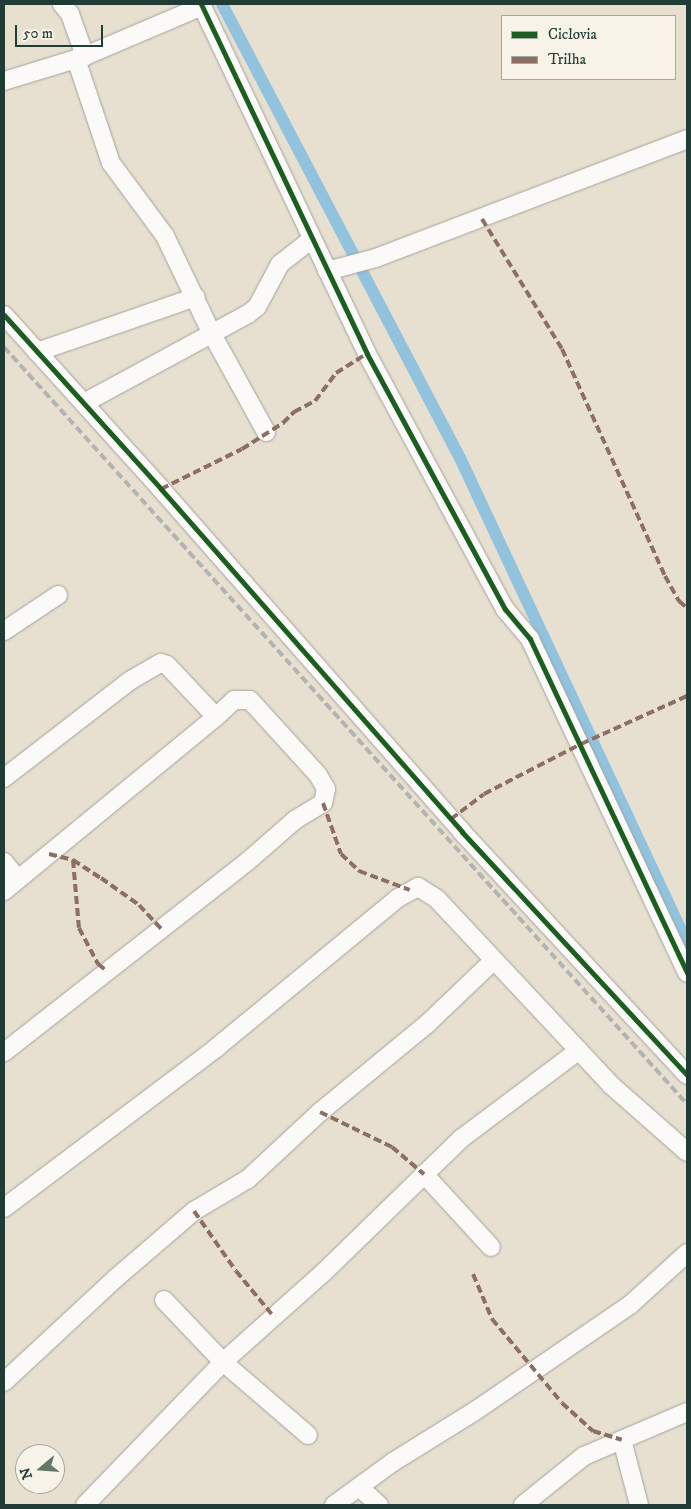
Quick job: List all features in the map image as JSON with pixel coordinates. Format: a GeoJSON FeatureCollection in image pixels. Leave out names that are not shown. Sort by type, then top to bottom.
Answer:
{"type":"FeatureCollection","features":[{"type":"Feature","properties":{"kind":"street"},"geometry":{"type":"LineString","coordinates":[[62,4],[70,14],[80,58],[111,163],[165,236],[196,297],[212,334],[266,432]]}},
{"type":"Feature","properties":{"kind":"street"},"geometry":{"type":"LineString","coordinates":[[4,81],[80,58],[201,5],[311,240],[367,354],[505,609],[530,639],[687,973]]}},
{"type":"Feature","properties":{"kind":"street"},"geometry":{"type":"LineString","coordinates":[[327,271],[385,254],[687,139]]}},
{"type":"Feature","properties":{"kind":"street"},"geometry":{"type":"LineString","coordinates":[[84,403],[212,334],[257,307],[275,270],[311,240]]}},
{"type":"Feature","properties":{"kind":"street"},"geometry":{"type":"LineString","coordinates":[[37,352],[71,343],[196,297]]}},
{"type":"Feature","properties":{"kind":"street"},"geometry":{"type":"LineString","coordinates":[[4,315],[84,403],[420,785],[687,1075]]}},
{"type":"Feature","properties":{"kind":"street"},"geometry":{"type":"LineString","coordinates":[[4,631],[58,595]]}},
{"type":"Feature","properties":{"kind":"street"},"geometry":{"type":"LineString","coordinates":[[4,778],[131,680],[158,664],[167,665],[216,716]]}},
{"type":"Feature","properties":{"kind":"street"},"geometry":{"type":"LineString","coordinates":[[4,891],[234,700],[250,700],[318,775],[326,789],[323,803],[295,820],[248,861],[4,1052]]}},
{"type":"Feature","properties":{"kind":"street"},"geometry":{"type":"LineString","coordinates":[[4,862],[18,879]]}},
{"type":"Feature","properties":{"kind":"street"},"geometry":{"type":"LineString","coordinates":[[4,1208],[255,1018],[410,890],[422,887],[428,890],[612,1086],[687,1152]]}},
{"type":"Feature","properties":{"kind":"street"},"geometry":{"type":"LineString","coordinates":[[4,1382],[116,1278],[194,1211],[248,1179],[320,1112],[427,1024],[493,961]]}},
{"type":"Feature","properties":{"kind":"street"},"geometry":{"type":"LineString","coordinates":[[85,1505],[223,1362],[323,1273],[424,1174],[486,1118],[578,1050]]}},
{"type":"Feature","properties":{"kind":"street"},"geometry":{"type":"LineString","coordinates":[[424,1174],[490,1247]]}},
{"type":"Feature","properties":{"kind":"street"},"geometry":{"type":"LineString","coordinates":[[334,1505],[631,1304],[687,1253]]}},
{"type":"Feature","properties":{"kind":"street"},"geometry":{"type":"LineString","coordinates":[[164,1300],[223,1362],[308,1435]]}},
{"type":"Feature","properties":{"kind":"street"},"geometry":{"type":"LineString","coordinates":[[523,1505],[584,1456],[687,1412]]}},
{"type":"Feature","properties":{"kind":"street"},"geometry":{"type":"LineString","coordinates":[[622,1440],[639,1505]]}},
{"type":"Feature","properties":{"kind":"street"},"geometry":{"type":"LineString","coordinates":[[359,1487],[379,1505]]}},
{"type":"Feature","properties":{"kind":"waterway"},"geometry":{"type":"LineString","coordinates":[[222,4],[460,458],[687,943]]}},
{"type":"Feature","properties":{"kind":"railway"},"geometry":{"type":"LineString","coordinates":[[4,347],[687,1104]]}},
{"type":"Feature","properties":{"kind":"marked path"},"geometry":{"type":"LineString","coordinates":[[482,219],[562,349],[665,576],[679,601],[687,608]]}},
{"type":"Feature","properties":{"kind":"marked path"},"geometry":{"type":"LineString","coordinates":[[161,489],[242,449],[283,423],[294,412],[315,401],[336,373],[367,354]]}},
{"type":"Feature","properties":{"kind":"marked path"},"geometry":{"type":"LineString","coordinates":[[451,819],[484,794],[581,744],[687,696]]}},
{"type":"Feature","properties":{"kind":"marked path"},"geometry":{"type":"LineString","coordinates":[[323,803],[341,854],[359,871],[410,890]]}},
{"type":"Feature","properties":{"kind":"marked path"},"geometry":{"type":"LineString","coordinates":[[49,854],[73,860],[101,878],[139,905],[161,929]]}},
{"type":"Feature","properties":{"kind":"marked path"},"geometry":{"type":"LineString","coordinates":[[73,860],[79,928],[98,964],[107,971]]}},
{"type":"Feature","properties":{"kind":"marked path"},"geometry":{"type":"LineString","coordinates":[[320,1112],[392,1147],[424,1174]]}},
{"type":"Feature","properties":{"kind":"marked path"},"geometry":{"type":"LineString","coordinates":[[194,1211],[236,1271],[274,1317]]}},
{"type":"Feature","properties":{"kind":"marked path"},"geometry":{"type":"LineString","coordinates":[[473,1274],[492,1319],[562,1403],[593,1431],[622,1440]]}},
{"type":"Feature","properties":{"kind":"cycle path"},"geometry":{"type":"LineString","coordinates":[[201,4],[367,354],[505,609],[530,639],[687,973]]}},
{"type":"Feature","properties":{"kind":"cycle path"},"geometry":{"type":"LineString","coordinates":[[4,315],[161,489],[462,832],[687,1075]]}}]}
